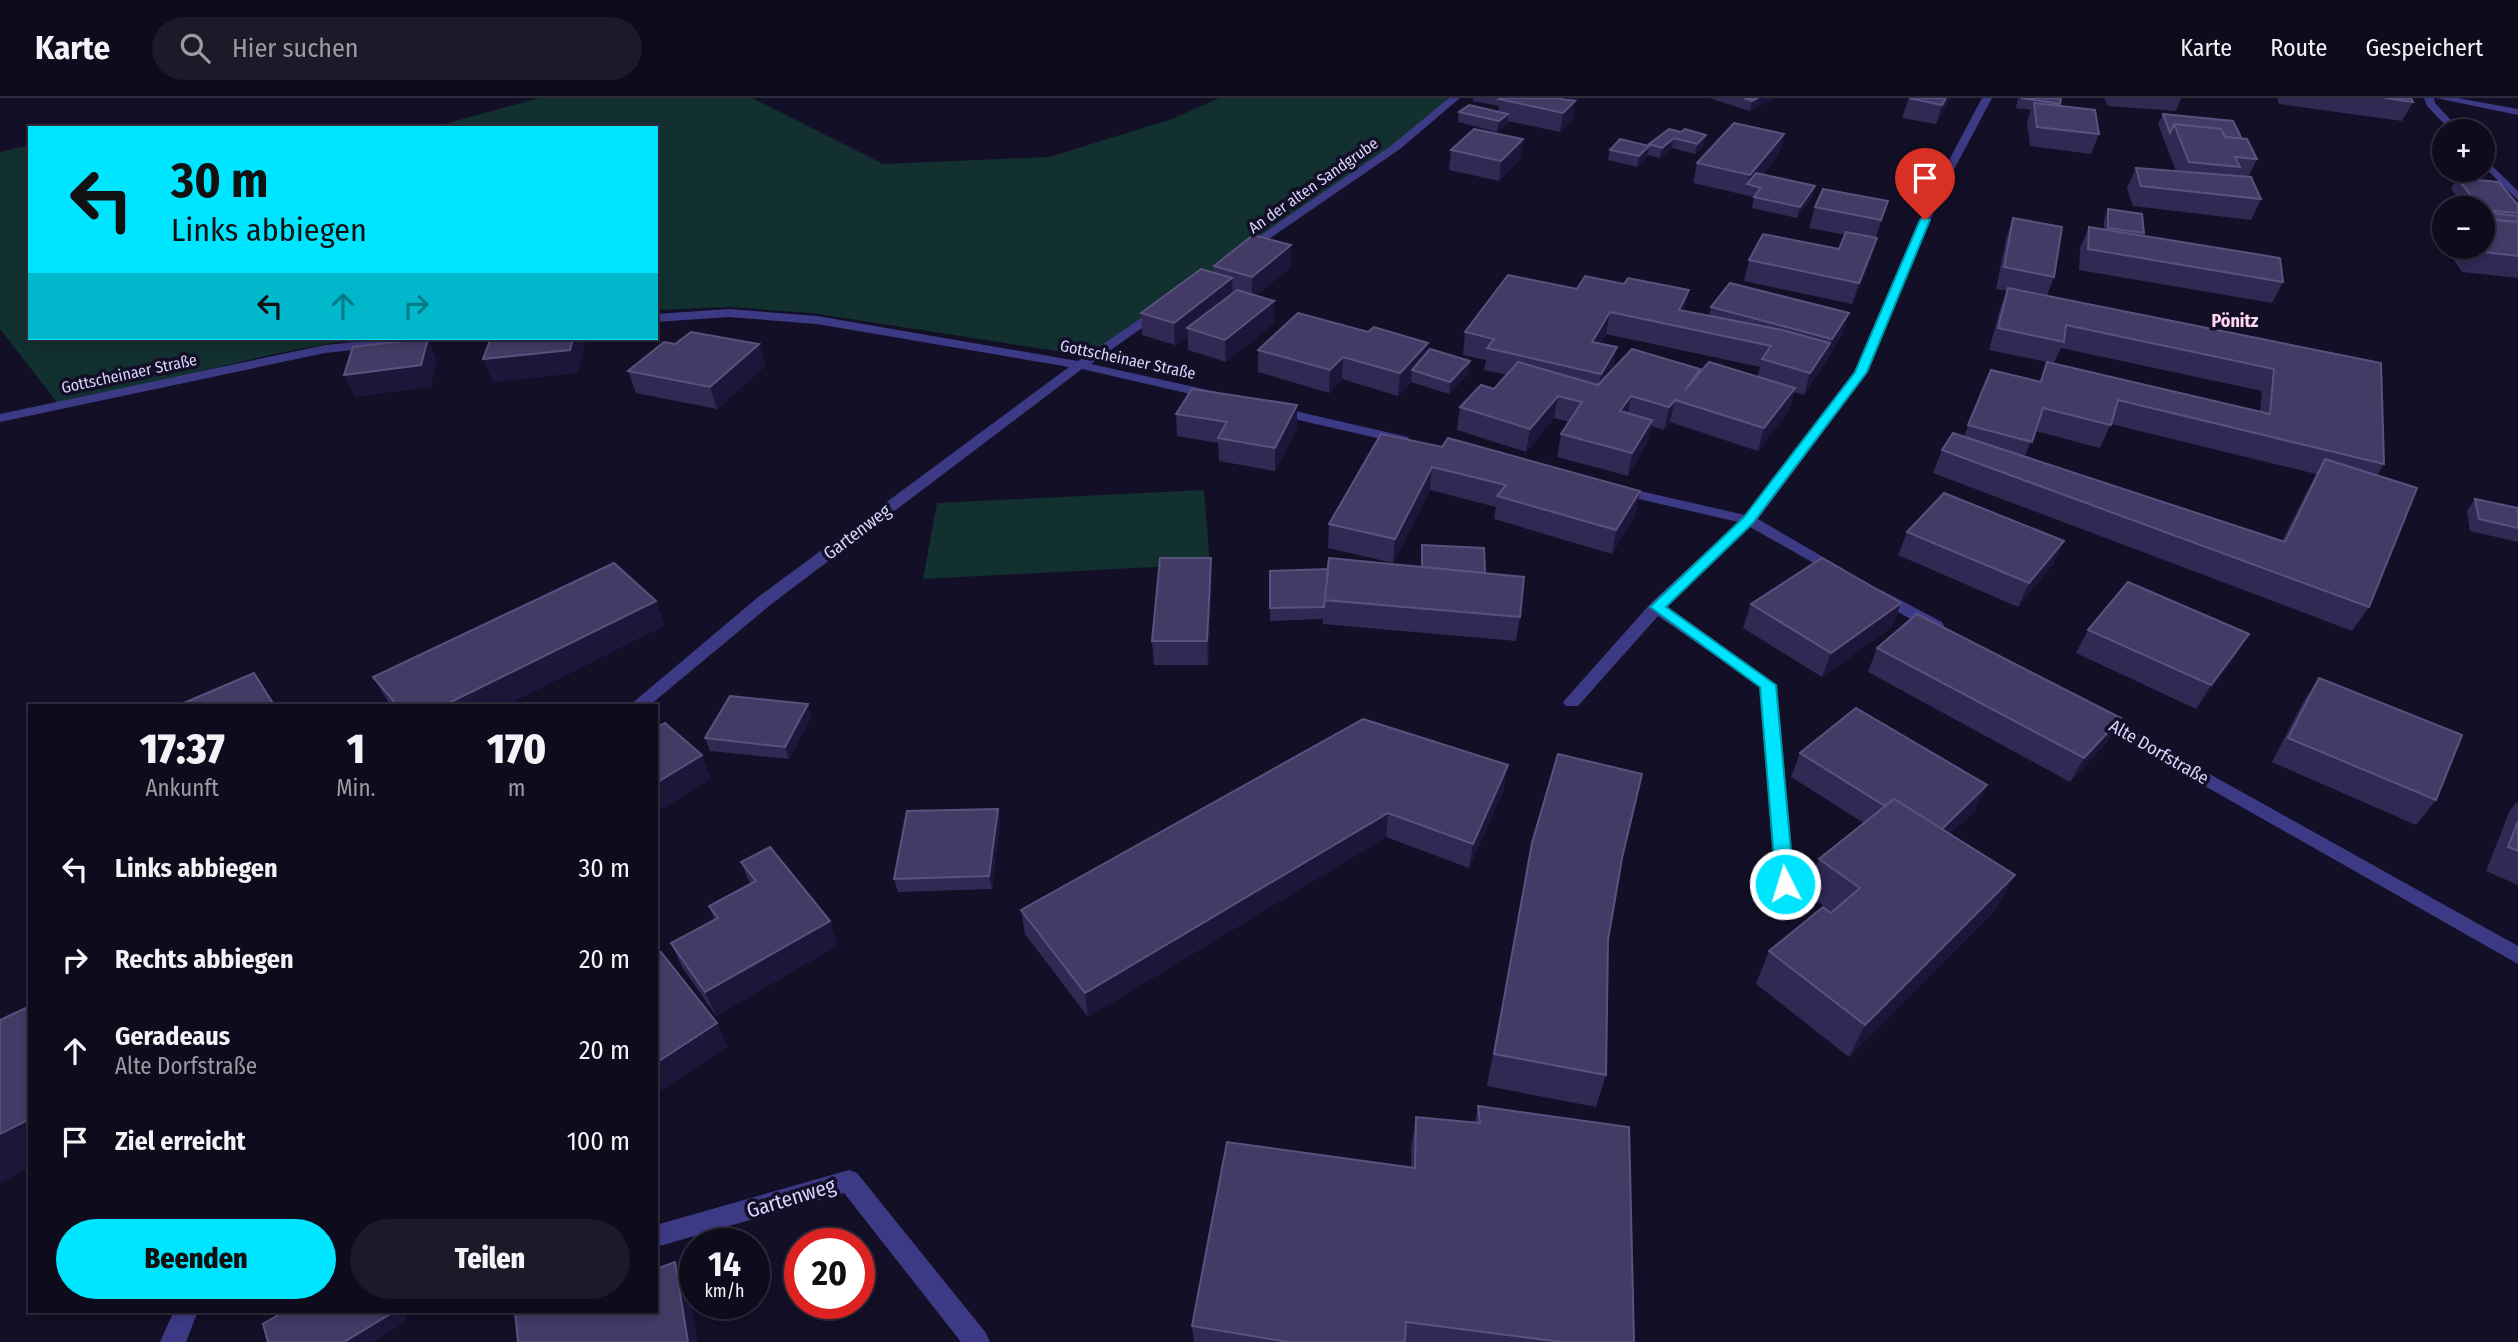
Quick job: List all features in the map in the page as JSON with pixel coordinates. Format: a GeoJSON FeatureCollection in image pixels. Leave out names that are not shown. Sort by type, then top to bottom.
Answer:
{"type":"FeatureCollection","features":[{"type":"Feature","properties":{"kind":"street","name":"An der alten Sandgrube"},"geometry":{"type":"LineString","coordinates":[[1238,256],[1396,147],[1455,98]]}},
{"type":"Feature","properties":{"kind":"street"},"geometry":{"type":"LineString","coordinates":[[1572,702],[1657,607],[1749,520],[1861,372],[1936,194],[1987,98]]}},
{"type":"Feature","properties":{"kind":"street"},"geometry":{"type":"LineString","coordinates":[[2429,98],[2430,104],[2444,119]]}},
{"type":"Feature","properties":{"kind":"street"},"geometry":{"type":"LineString","coordinates":[[2441,98],[2518,112]]}},
{"type":"Feature","properties":{"kind":"street"},"geometry":{"type":"LineString","coordinates":[[2495,173],[2518,197]]}},
{"type":"Feature","properties":{"kind":"street"},"geometry":{"type":"LineString","coordinates":[[1080,365],[1170,302]]}},
{"type":"Feature","properties":{"kind":"street","name":"Gottscheinaer Straße"},"geometry":{"type":"LineString","coordinates":[[658,318],[729,313],[817,320],[1080,365],[1227,399]]}},
{"type":"Feature","properties":{"kind":"street","name":"Gottscheinaer Straße"},"geometry":{"type":"LineString","coordinates":[[0,418],[325,349],[411,340]]}},
{"type":"Feature","properties":{"kind":"street","name":"Gartenweg"},"geometry":{"type":"LineString","coordinates":[[640,704],[763,602],[1080,365]]}},
{"type":"Feature","properties":{"kind":"street"},"geometry":{"type":"LineString","coordinates":[[1254,405],[1414,442]]}},
{"type":"Feature","properties":{"kind":"street"},"geometry":{"type":"LineString","coordinates":[[1601,486],[1749,520],[1953,636]]}},
{"type":"Feature","properties":{"kind":"street"},"geometry":{"type":"LineString","coordinates":[[1657,607],[1768,685],[1785,884]]}},
{"type":"Feature","properties":{"kind":"street","name":"Alte Dorfstraße"},"geometry":{"type":"LineString","coordinates":[[2085,711],[2518,956]]}},
{"type":"Feature","properties":{"kind":"street","name":"Gartenweg"},"geometry":{"type":"LineString","coordinates":[[658,1235],[849,1181],[977,1342]]}},
{"type":"Feature","properties":{"kind":"street"},"geometry":{"type":"LineString","coordinates":[[173,1342],[185,1313]]}},
{"type":"Feature","properties":{"kind":"green space"},"geometry":{"type":"Polygon","coordinates":[[[539,98],[752,98],[883,164],[1049,157],[1172,119],[1219,98],[1458,98],[1398,144],[1089,356],[812,313],[728,307],[658,310],[658,126],[437,126],[539,98]]]}},
{"type":"Feature","properties":{"kind":"green space"},"geometry":{"type":"Polygon","coordinates":[[[28,145],[28,340],[354,340],[253,359],[60,406],[0,329],[0,152],[28,145]]]}},
{"type":"Feature","properties":{"kind":"green space"},"geometry":{"type":"Polygon","coordinates":[[[1204,490],[1210,564],[923,579],[937,503],[1204,490]]]}},
{"type":"Feature","properties":{"kind":"building"},"geometry":{"type":"Polygon","coordinates":[[[1563,98],[1575,101],[1563,113],[1499,99],[1563,98]]]}},
{"type":"Feature","properties":{"kind":"building"},"geometry":{"type":"Polygon","coordinates":[[[1909,98],[1946,98],[1942,105],[1909,98]]]}},
{"type":"Feature","properties":{"kind":"building"},"geometry":{"type":"Polygon","coordinates":[[[2021,98],[2061,98],[2060,104],[2021,98]]]}},
{"type":"Feature","properties":{"kind":"building"},"geometry":{"type":"Polygon","coordinates":[[[2385,98],[2411,98],[2413,102],[2385,98]]]}},
{"type":"Feature","properties":{"kind":"building"},"geometry":{"type":"Polygon","coordinates":[[[2034,103],[2095,110],[2099,134],[2037,127],[2034,103]]]}},
{"type":"Feature","properties":{"kind":"building"},"geometry":{"type":"Polygon","coordinates":[[[1469,105],[1508,114],[1499,121],[1459,112],[1469,105]]]}},
{"type":"Feature","properties":{"kind":"building"},"geometry":{"type":"Polygon","coordinates":[[[2163,114],[2233,121],[2242,139],[2225,137],[2221,129],[2174,124],[2170,133],[2163,114]]]}},
{"type":"Feature","properties":{"kind":"building"},"geometry":{"type":"Polygon","coordinates":[[[1734,123],[1784,134],[1750,175],[1697,163],[1734,123]]]}},
{"type":"Feature","properties":{"kind":"building"},"geometry":{"type":"Polygon","coordinates":[[[2174,124],[2221,129],[2225,137],[2247,139],[2257,159],[2235,157],[2240,167],[2189,162],[2174,124]]]}},
{"type":"Feature","properties":{"kind":"building"},"geometry":{"type":"Polygon","coordinates":[[[1474,129],[1523,139],[1501,161],[1451,150],[1474,129]]]}},
{"type":"Feature","properties":{"kind":"building"},"geometry":{"type":"Polygon","coordinates":[[[1669,129],[1681,132],[1685,129],[1706,135],[1697,144],[1674,138],[1662,148],[1649,144],[1669,129]]]}},
{"type":"Feature","properties":{"kind":"building"},"geometry":{"type":"Polygon","coordinates":[[[1620,139],[1649,146],[1639,156],[1610,150],[1620,139]]]}},
{"type":"Feature","properties":{"kind":"building"},"geometry":{"type":"Polygon","coordinates":[[[2136,168],[2251,177],[2261,199],[2141,186],[2136,168]]]}},
{"type":"Feature","properties":{"kind":"building"},"geometry":{"type":"Polygon","coordinates":[[[1756,173],[1815,186],[1800,207],[1754,197],[1761,188],[1747,184],[1756,173]]]}},
{"type":"Feature","properties":{"kind":"building"},"geometry":{"type":"Polygon","coordinates":[[[2460,182],[2499,182],[2518,205],[2518,213],[2495,211],[2495,196],[2471,196],[2460,182]]]}},
{"type":"Feature","properties":{"kind":"building"},"geometry":{"type":"Polygon","coordinates":[[[1823,189],[1888,201],[1881,220],[1815,207],[1823,189]]]}},
{"type":"Feature","properties":{"kind":"building"},"geometry":{"type":"Polygon","coordinates":[[[2108,209],[2142,214],[2144,233],[2108,228],[2108,209]]]}},
{"type":"Feature","properties":{"kind":"building"},"geometry":{"type":"Polygon","coordinates":[[[2495,213],[2518,216],[2518,222],[2495,220],[2495,213]]]}},
{"type":"Feature","properties":{"kind":"building"},"geometry":{"type":"Polygon","coordinates":[[[2013,218],[2062,227],[2054,277],[2004,267],[2013,218]]]}},
{"type":"Feature","properties":{"kind":"building"},"geometry":{"type":"Polygon","coordinates":[[[2495,220],[2518,222],[2518,256],[2495,253],[2495,220]]]}},
{"type":"Feature","properties":{"kind":"building"},"geometry":{"type":"Polygon","coordinates":[[[2089,227],[2280,258],[2283,282],[2088,249],[2089,227]]]}},
{"type":"Feature","properties":{"kind":"building"},"geometry":{"type":"Polygon","coordinates":[[[1846,232],[1877,238],[1859,283],[1749,260],[1763,234],[1839,249],[1846,232]]]}},
{"type":"Feature","properties":{"kind":"building"},"geometry":{"type":"Polygon","coordinates":[[[1253,235],[1291,245],[1252,277],[1214,266],[1253,235]]]}},
{"type":"Feature","properties":{"kind":"building"},"geometry":{"type":"Polygon","coordinates":[[[1201,269],[1232,278],[1174,323],[1141,313],[1201,269]]]}},
{"type":"Feature","properties":{"kind":"building"},"geometry":{"type":"Polygon","coordinates":[[[1508,275],[1577,289],[1585,276],[1624,284],[1628,278],[1689,290],[1679,310],[1782,330],[1830,343],[1810,373],[1762,359],[1771,346],[1610,312],[1592,342],[1617,347],[1601,374],[1487,348],[1494,339],[1465,332],[1508,275]]]}},
{"type":"Feature","properties":{"kind":"building"},"geometry":{"type":"Polygon","coordinates":[[[1730,283],[1849,313],[1832,339],[1711,307],[1730,283]]]}},
{"type":"Feature","properties":{"kind":"building"},"geometry":{"type":"Polygon","coordinates":[[[2008,288],[2381,363],[2384,464],[2118,400],[2111,425],[2043,408],[2032,442],[1968,425],[1991,370],[2041,382],[2047,362],[2270,414],[2274,369],[2066,325],[2064,342],[1998,328],[2008,288]]]}},
{"type":"Feature","properties":{"kind":"building"},"geometry":{"type":"Polygon","coordinates":[[[1237,290],[1274,301],[1225,340],[1187,328],[1237,290]]]}},
{"type":"Feature","properties":{"kind":"building"},"geometry":{"type":"Polygon","coordinates":[[[1298,313],[1368,332],[1374,327],[1428,343],[1400,373],[1343,357],[1330,370],[1258,350],[1298,313]]]}},
{"type":"Feature","properties":{"kind":"building"},"geometry":{"type":"Polygon","coordinates":[[[691,332],[759,344],[710,387],[628,371],[664,342],[675,344],[691,332]]]}},
{"type":"Feature","properties":{"kind":"building"},"geometry":{"type":"Polygon","coordinates":[[[427,340],[421,365],[344,375],[353,347],[427,340]]]}},
{"type":"Feature","properties":{"kind":"building"},"geometry":{"type":"Polygon","coordinates":[[[490,340],[572,340],[570,350],[483,359],[490,340]]]}},
{"type":"Feature","properties":{"kind":"building"},"geometry":{"type":"Polygon","coordinates":[[[1430,349],[1470,361],[1450,382],[1412,370],[1430,349]]]}},
{"type":"Feature","properties":{"kind":"building"},"geometry":{"type":"Polygon","coordinates":[[[1632,349],[1700,369],[1685,390],[1709,362],[1795,388],[1764,428],[1675,400],[1669,407],[1631,396],[1620,411],[1652,420],[1632,453],[1561,434],[1582,402],[1558,396],[1530,429],[1460,407],[1481,385],[1494,389],[1518,362],[1598,385],[1632,349]]]}},
{"type":"Feature","properties":{"kind":"building"},"geometry":{"type":"Polygon","coordinates":[[[1192,389],[1297,405],[1275,448],[1218,438],[1227,422],[1176,414],[1192,389]]]}},
{"type":"Feature","properties":{"kind":"building"},"geometry":{"type":"Polygon","coordinates":[[[1953,433],[2285,542],[2325,459],[2417,488],[2369,607],[1942,450],[1953,433]]]}},
{"type":"Feature","properties":{"kind":"building"},"geometry":{"type":"Polygon","coordinates":[[[1381,434],[1442,447],[1448,438],[1640,491],[1616,530],[1497,496],[1506,485],[1432,467],[1395,539],[1329,524],[1381,434]]]}},
{"type":"Feature","properties":{"kind":"building"},"geometry":{"type":"Polygon","coordinates":[[[1944,493],[2064,541],[2029,583],[1907,532],[1944,493]]]}},
{"type":"Feature","properties":{"kind":"building"},"geometry":{"type":"Polygon","coordinates":[[[2475,499],[2518,508],[2518,528],[2479,519],[2475,499]]]}},
{"type":"Feature","properties":{"kind":"building"},"geometry":{"type":"Polygon","coordinates":[[[1422,545],[1484,548],[1485,573],[1422,567],[1422,545]]]}},
{"type":"Feature","properties":{"kind":"building"},"geometry":{"type":"Polygon","coordinates":[[[1160,558],[1211,558],[1207,641],[1152,641],[1160,558]]]}},
{"type":"Feature","properties":{"kind":"building"},"geometry":{"type":"Polygon","coordinates":[[[1329,558],[1524,577],[1520,617],[1324,600],[1329,558]]]}},
{"type":"Feature","properties":{"kind":"building"},"geometry":{"type":"Polygon","coordinates":[[[1822,558],[1901,603],[1831,653],[1751,604],[1822,558]]]}},
{"type":"Feature","properties":{"kind":"building"},"geometry":{"type":"Polygon","coordinates":[[[614,563],[656,601],[447,704],[396,704],[373,677],[614,563]]]}},
{"type":"Feature","properties":{"kind":"building"},"geometry":{"type":"Polygon","coordinates":[[[1328,569],[1324,607],[1270,608],[1270,571],[1328,569]]]}},
{"type":"Feature","properties":{"kind":"building"},"geometry":{"type":"Polygon","coordinates":[[[2128,582],[2249,634],[2211,685],[2088,630],[2128,582]]]}},
{"type":"Feature","properties":{"kind":"building"},"geometry":{"type":"Polygon","coordinates":[[[1917,614],[2121,718],[2084,758],[1877,648],[1917,614]]]}},
{"type":"Feature","properties":{"kind":"building"},"geometry":{"type":"Polygon","coordinates":[[[254,673],[273,704],[181,704],[254,673]]]}},
{"type":"Feature","properties":{"kind":"building"},"geometry":{"type":"Polygon","coordinates":[[[2319,678],[2462,735],[2436,800],[2288,738],[2319,678]]]}},
{"type":"Feature","properties":{"kind":"building"},"geometry":{"type":"Polygon","coordinates":[[[730,696],[808,704],[785,747],[705,738],[730,696]]]}},
{"type":"Feature","properties":{"kind":"building"},"geometry":{"type":"Polygon","coordinates":[[[1856,708],[1987,785],[1942,829],[1894,799],[1885,806],[1800,753],[1856,708]]]}},
{"type":"Feature","properties":{"kind":"building"},"geometry":{"type":"Polygon","coordinates":[[[1363,719],[1508,765],[1473,844],[1388,813],[1085,993],[1021,910],[1363,719]]]}},
{"type":"Feature","properties":{"kind":"building"},"geometry":{"type":"Polygon","coordinates":[[[665,723],[702,755],[658,782],[658,727],[665,723]]]}},
{"type":"Feature","properties":{"kind":"building"},"geometry":{"type":"Polygon","coordinates":[[[1558,754],[1642,774],[1622,858],[1608,940],[1606,1075],[1494,1054],[1532,843],[1558,754]]]}},
{"type":"Feature","properties":{"kind":"building"},"geometry":{"type":"Polygon","coordinates":[[[1894,799],[2015,875],[1865,1025],[1769,951],[1823,907],[1831,913],[1860,888],[1819,859],[1894,799]]]}},
{"type":"Feature","properties":{"kind":"building"},"geometry":{"type":"Polygon","coordinates":[[[998,809],[989,876],[894,879],[907,811],[998,809]]]}},
{"type":"Feature","properties":{"kind":"building"},"geometry":{"type":"Polygon","coordinates":[[[2518,821],[2518,851],[2508,847],[2518,821]]]}},
{"type":"Feature","properties":{"kind":"building"},"geometry":{"type":"Polygon","coordinates":[[[770,847],[830,921],[705,992],[671,943],[718,918],[709,906],[756,881],[741,862],[770,847]]]}},
{"type":"Feature","properties":{"kind":"building"},"geometry":{"type":"Polygon","coordinates":[[[661,952],[717,1023],[658,1062],[658,954],[661,952]]]}},
{"type":"Feature","properties":{"kind":"building"},"geometry":{"type":"Polygon","coordinates":[[[28,1007],[28,1120],[0,1134],[0,1020],[28,1007]]]}},
{"type":"Feature","properties":{"kind":"building"},"geometry":{"type":"Polygon","coordinates":[[[1478,1106],[1629,1127],[1634,1342],[1562,1342],[1406,1322],[1405,1342],[1288,1342],[1192,1326],[1227,1142],[1415,1168],[1416,1117],[1480,1123],[1478,1106]]]}},
{"type":"Feature","properties":{"kind":"building"},"geometry":{"type":"Polygon","coordinates":[[[675,1262],[679,1287],[679,1319],[684,1319],[688,1342],[518,1342],[515,1313],[658,1313],[658,1268],[675,1262]]]}},
{"type":"Feature","properties":{"kind":"building"},"geometry":{"type":"Polygon","coordinates":[[[282,1313],[392,1313],[344,1342],[268,1342],[263,1324],[282,1313]]]}},
{"type":"Feature","properties":{"kind":"district","name":"Pönitz"},"geometry":{"type":"Point","coordinates":[2235,321]}},
{"type":"Feature","properties":{"kind":"route"},"geometry":{"type":"LineString","coordinates":[[1785,884],[1768,685],[1657,607],[1749,520],[1861,372],[1925,220]]}}]}
